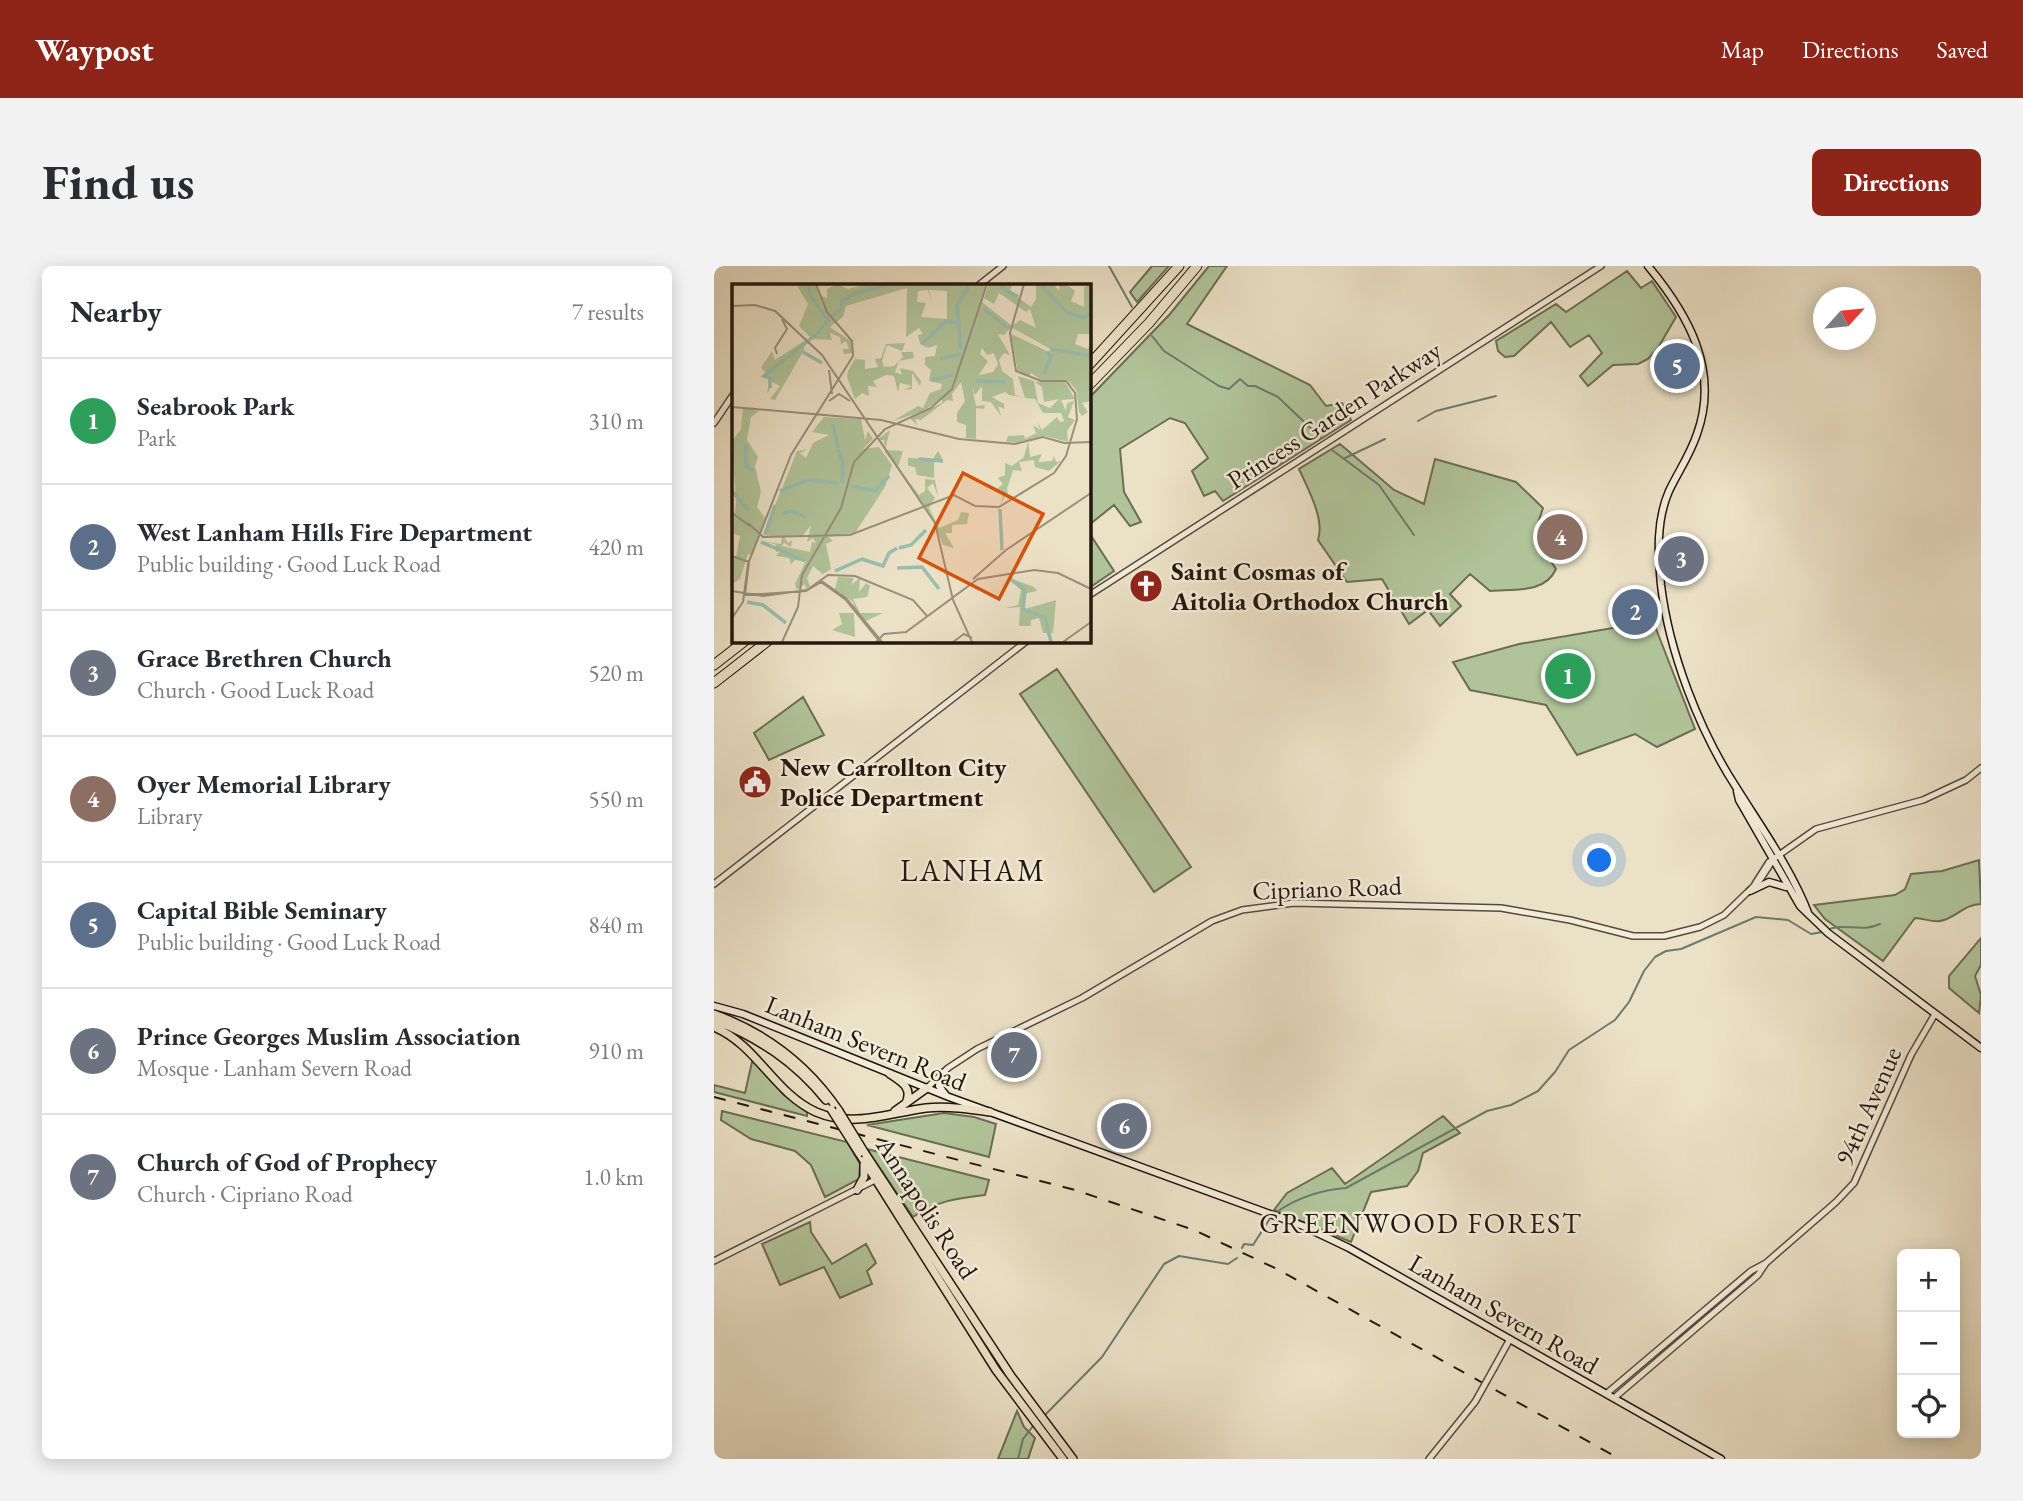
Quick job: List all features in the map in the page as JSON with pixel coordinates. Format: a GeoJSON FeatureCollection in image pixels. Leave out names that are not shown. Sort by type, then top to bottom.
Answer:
{"type":"FeatureCollection","features":[{"type":"Feature","properties":{"kind":"highway"},"geometry":{"type":"LineString","coordinates":[[1090,364],[1179,266]]}},
{"type":"Feature","properties":{"kind":"highway"},"geometry":{"type":"LineString","coordinates":[[1090,384],[1149,323],[1198,266]]}},
{"type":"Feature","properties":{"kind":"highway"},"geometry":{"type":"LineString","coordinates":[[714,665],[743,642]]}},
{"type":"Feature","properties":{"kind":"highway"},"geometry":{"type":"LineString","coordinates":[[714,683],[766,642]]}},
{"type":"Feature","properties":{"kind":"main road"},"geometry":{"type":"LineString","coordinates":[[1648,266],[1689,324],[1700,355],[1705,383],[1698,433],[1668,493],[1660,523],[1658,558],[1664,606],[1673,644],[1690,693],[1737,789],[1739,800],[1809,915]]}},
{"type":"Feature","properties":{"kind":"main road"},"geometry":{"type":"LineString","coordinates":[[1775,858],[1791,893]]}},
{"type":"Feature","properties":{"kind":"main road"},"geometry":{"type":"LineString","coordinates":[[1750,891],[1773,882],[1783,885],[1825,930],[1981,1048]]}},
{"type":"Feature","properties":{"kind":"main road","name":"Lanham Severn Road"},"geometry":{"type":"LineString","coordinates":[[714,1006],[743,1014],[949,1097],[1303,1226],[1349,1248],[1721,1459]]}},
{"type":"Feature","properties":{"kind":"main road","name":"Annapolis Road"},"geometry":{"type":"LineString","coordinates":[[714,1014],[753,1030],[795,1060],[819,1084],[863,1156],[1063,1459]]}},
{"type":"Feature","properties":{"kind":"main road","name":"Annapolis Road"},"geometry":{"type":"LineString","coordinates":[[714,1020],[746,1034],[786,1059],[835,1110]]}},
{"type":"Feature","properties":{"kind":"main road"},"geometry":{"type":"LineString","coordinates":[[714,1027],[751,1050],[789,1093],[810,1109],[829,1117],[851,1120],[941,1108],[990,1112]]}},
{"type":"Feature","properties":{"kind":"main road"},"geometry":{"type":"LineString","coordinates":[[942,1073],[940,1088],[949,1097]]}},
{"type":"Feature","properties":{"kind":"main road"},"geometry":{"type":"LineString","coordinates":[[890,1074],[908,1089],[908,1098],[903,1107]]}},
{"type":"Feature","properties":{"kind":"main road"},"geometry":{"type":"LineString","coordinates":[[881,1116],[903,1107],[927,1088]]}},
{"type":"Feature","properties":{"kind":"main road"},"geometry":{"type":"LineString","coordinates":[[857,1190],[864,1177],[863,1156]]}},
{"type":"Feature","properties":{"kind":"main road","name":"Annapolis Road"},"geometry":{"type":"LineString","coordinates":[[1038,1421],[1073,1459]]}},
{"type":"Feature","properties":{"kind":"street"},"geometry":{"type":"LineString","coordinates":[[980,284],[1003,266]]}},
{"type":"Feature","properties":{"kind":"street","name":"Princess Garden Parkway"},"geometry":{"type":"LineString","coordinates":[[1090,595],[1601,266]]}},
{"type":"Feature","properties":{"kind":"street"},"geometry":{"type":"LineString","coordinates":[[714,423],[732,397]]}},
{"type":"Feature","properties":{"kind":"street"},"geometry":{"type":"LineString","coordinates":[[714,884],[1025,642]]}},
{"type":"Feature","properties":{"kind":"street","name":"Cipriano Road"},"geometry":{"type":"LineString","coordinates":[[927,1088],[942,1073],[977,1049],[1082,998],[1212,921],[1256,906],[1347,904],[1502,908],[1570,920],[1633,936],[1654,937],[1685,932],[1708,924],[1740,903],[1764,868],[1822,826],[1923,800],[1965,780],[1981,768]]}},
{"type":"Feature","properties":{"kind":"street","name":"94th Avenue"},"geometry":{"type":"LineString","coordinates":[[1606,1394],[1751,1271],[1766,1263],[1854,1183],[1911,1055],[1934,1014]]}},
{"type":"Feature","properties":{"kind":"street"},"geometry":{"type":"LineString","coordinates":[[714,1261],[878,1179]]}},
{"type":"Feature","properties":{"kind":"street","name":"94th Avenue"},"geometry":{"type":"LineString","coordinates":[[1614,1398],[1758,1275],[1766,1263]]}},
{"type":"Feature","properties":{"kind":"street"},"geometry":{"type":"LineString","coordinates":[[1429,1459],[1475,1402],[1510,1339]]}},
{"type":"Feature","properties":{"kind":"green space"},"geometry":{"type":"Polygon","coordinates":[[[1152,266],[1169,266],[1137,302],[1130,292],[1152,266]]]}},
{"type":"Feature","properties":{"kind":"green space"},"geometry":{"type":"Polygon","coordinates":[[[1209,266],[1227,266],[1187,324],[1310,385],[1326,406],[1342,403],[1351,420],[1223,501],[1215,491],[1204,496],[1192,471],[1208,458],[1185,423],[1170,418],[1120,449],[1124,492],[1141,522],[1130,526],[1114,505],[1090,524],[1090,397],[1170,314],[1209,266]]]}},
{"type":"Feature","properties":{"kind":"green space"},"geometry":{"type":"Polygon","coordinates":[[[1627,271],[1641,288],[1652,281],[1676,317],[1658,348],[1648,359],[1638,364],[1613,365],[1588,386],[1580,376],[1602,353],[1589,335],[1570,347],[1551,322],[1514,356],[1505,357],[1498,351],[1496,341],[1556,304],[1566,312],[1627,271]]]}},
{"type":"Feature","properties":{"kind":"green space"},"geometry":{"type":"Polygon","coordinates":[[[1340,444],[1394,490],[1424,504],[1435,459],[1516,482],[1543,508],[1534,535],[1556,569],[1544,583],[1518,590],[1490,591],[1470,574],[1450,594],[1461,606],[1440,626],[1428,610],[1409,624],[1382,579],[1347,582],[1318,540],[1320,532],[1317,514],[1299,469],[1340,444]]]}},
{"type":"Feature","properties":{"kind":"green space"},"geometry":{"type":"Polygon","coordinates":[[[1090,534],[1114,571],[1090,587],[1090,534]]]}},
{"type":"Feature","properties":{"kind":"green space"},"geometry":{"type":"Polygon","coordinates":[[[1653,621],[1695,729],[1657,747],[1635,734],[1577,755],[1546,705],[1470,690],[1453,662],[1519,644],[1653,621]]]}},
{"type":"Feature","properties":{"kind":"green space"},"geometry":{"type":"Polygon","coordinates":[[[1057,669],[1191,867],[1154,892],[1020,694],[1057,669]]]}},
{"type":"Feature","properties":{"kind":"green space"},"geometry":{"type":"Polygon","coordinates":[[[803,697],[824,735],[769,760],[754,733],[803,697]]]}},
{"type":"Feature","properties":{"kind":"green space"},"geometry":{"type":"Polygon","coordinates":[[[1979,860],[1981,904],[1941,921],[1915,918],[1883,961],[1825,919],[1814,905],[1895,895],[1905,889],[1911,874],[1942,871],[1979,860]]]}},
{"type":"Feature","properties":{"kind":"green space"},"geometry":{"type":"Polygon","coordinates":[[[1981,938],[1981,965],[1975,976],[1981,995],[1979,1013],[1949,988],[1949,976],[1981,938]]]}},
{"type":"Feature","properties":{"kind":"green space"},"geometry":{"type":"Polygon","coordinates":[[[752,1062],[759,1064],[783,1094],[807,1112],[807,1116],[714,1092],[714,1085],[745,1093],[752,1062]]]}},
{"type":"Feature","properties":{"kind":"green space"},"geometry":{"type":"Polygon","coordinates":[[[722,1111],[847,1142],[860,1164],[859,1179],[825,1197],[811,1165],[795,1151],[751,1139],[721,1120],[722,1111]]]}},
{"type":"Feature","properties":{"kind":"green space"},"geometry":{"type":"Polygon","coordinates":[[[944,1113],[974,1117],[996,1124],[989,1157],[867,1125],[944,1113]]]}},
{"type":"Feature","properties":{"kind":"green space"},"geometry":{"type":"Polygon","coordinates":[[[1443,1116],[1460,1133],[1423,1153],[1418,1171],[1407,1186],[1371,1192],[1351,1242],[1274,1210],[1287,1193],[1332,1168],[1345,1184],[1443,1116]]]}},
{"type":"Feature","properties":{"kind":"green space"},"geometry":{"type":"Polygon","coordinates":[[[867,1149],[989,1180],[985,1195],[947,1201],[913,1217],[867,1149]]]}},
{"type":"Feature","properties":{"kind":"green space"},"geometry":{"type":"Polygon","coordinates":[[[810,1222],[811,1232],[832,1264],[866,1244],[876,1263],[867,1271],[872,1284],[840,1298],[824,1267],[780,1285],[762,1244],[810,1222]]]}},
{"type":"Feature","properties":{"kind":"green space"},"geometry":{"type":"Polygon","coordinates":[[[1017,1411],[1024,1427],[1035,1438],[1028,1459],[998,1459],[1017,1411]]]}},
{"type":"Feature","properties":{"kind":"waterway"},"geometry":{"type":"LineString","coordinates":[[1109,266],[1132,307]]}},
{"type":"Feature","properties":{"kind":"waterway"},"geometry":{"type":"LineString","coordinates":[[1152,336],[1164,351],[1219,386],[1229,389],[1240,379],[1248,386],[1255,386],[1278,397],[1321,438]]}},
{"type":"Feature","properties":{"kind":"waterway"},"geometry":{"type":"LineString","coordinates":[[1418,421],[1436,411],[1496,396]]}},
{"type":"Feature","properties":{"kind":"waterway"},"geometry":{"type":"LineString","coordinates":[[1345,458],[1385,439]]}},
{"type":"Feature","properties":{"kind":"waterway"},"geometry":{"type":"LineString","coordinates":[[1332,450],[1379,485],[1414,535]]}},
{"type":"Feature","properties":{"kind":"waterway"},"geometry":{"type":"LineString","coordinates":[[1278,1211],[1310,1195],[1346,1188],[1487,1111],[1511,1105],[1538,1091],[1555,1072],[1569,1050],[1615,1020],[1629,1002],[1644,971],[1655,957],[1666,951],[1681,949],[1756,917],[1788,920],[1811,934],[1822,932]]}},
{"type":"Feature","properties":{"kind":"waterway"},"geometry":{"type":"LineString","coordinates":[[1827,930],[1840,927],[1866,928],[1880,924]]}},
{"type":"Feature","properties":{"kind":"waterway"},"geometry":{"type":"LineString","coordinates":[[1242,1248],[1244,1244],[1253,1245],[1269,1220]]}},
{"type":"Feature","properties":{"kind":"waterway"},"geometry":{"type":"LineString","coordinates":[[1045,1415],[1102,1357],[1164,1264],[1179,1256],[1228,1264],[1237,1258]]}},
{"type":"Feature","properties":{"kind":"waterway"},"geometry":{"type":"LineString","coordinates":[[1018,1459],[1023,1439],[1033,1426]]}},
{"type":"Feature","properties":{"kind":"railway"},"geometry":{"type":"LineString","coordinates":[[714,1097],[1075,1190],[1194,1230],[1277,1269],[1620,1459]]}},
{"type":"Feature","properties":{"kind":"place","name":"Capital Bible Seminary"},"geometry":{"type":"Point","coordinates":[1677,366]}},
{"type":"Feature","properties":{"kind":"place","name":"Oyer Memorial Library"},"geometry":{"type":"Point","coordinates":[1560,537]}},
{"type":"Feature","properties":{"kind":"place","name":"Grace Brethren Church"},"geometry":{"type":"Point","coordinates":[1681,559]}},
{"type":"Feature","properties":{"kind":"place","name":"Saint Cosmas of Aitolia Orthodox Church"},"geometry":{"type":"Point","coordinates":[1146,586]}},
{"type":"Feature","properties":{"kind":"place","name":"West Lanham Hills Fire Department"},"geometry":{"type":"Point","coordinates":[1635,612]}},
{"type":"Feature","properties":{"kind":"place","name":"Seabrook Park"},"geometry":{"type":"Point","coordinates":[1568,676]}},
{"type":"Feature","properties":{"kind":"place","name":"New Carrollton City Police Department"},"geometry":{"type":"Point","coordinates":[755,782]}},
{"type":"Feature","properties":{"kind":"place","name":"Church of God of Prophecy"},"geometry":{"type":"Point","coordinates":[1014,1055]}},
{"type":"Feature","properties":{"kind":"place","name":"Prince Georges Muslim Association"},"geometry":{"type":"Point","coordinates":[1124,1126]}},
{"type":"Feature","properties":{"kind":"district","name":"LANHAM"},"geometry":{"type":"Point","coordinates":[973,871]}},
{"type":"Feature","properties":{"kind":"district","name":"GREENWOOD FOREST"},"geometry":{"type":"Point","coordinates":[1421,1223]}}]}
